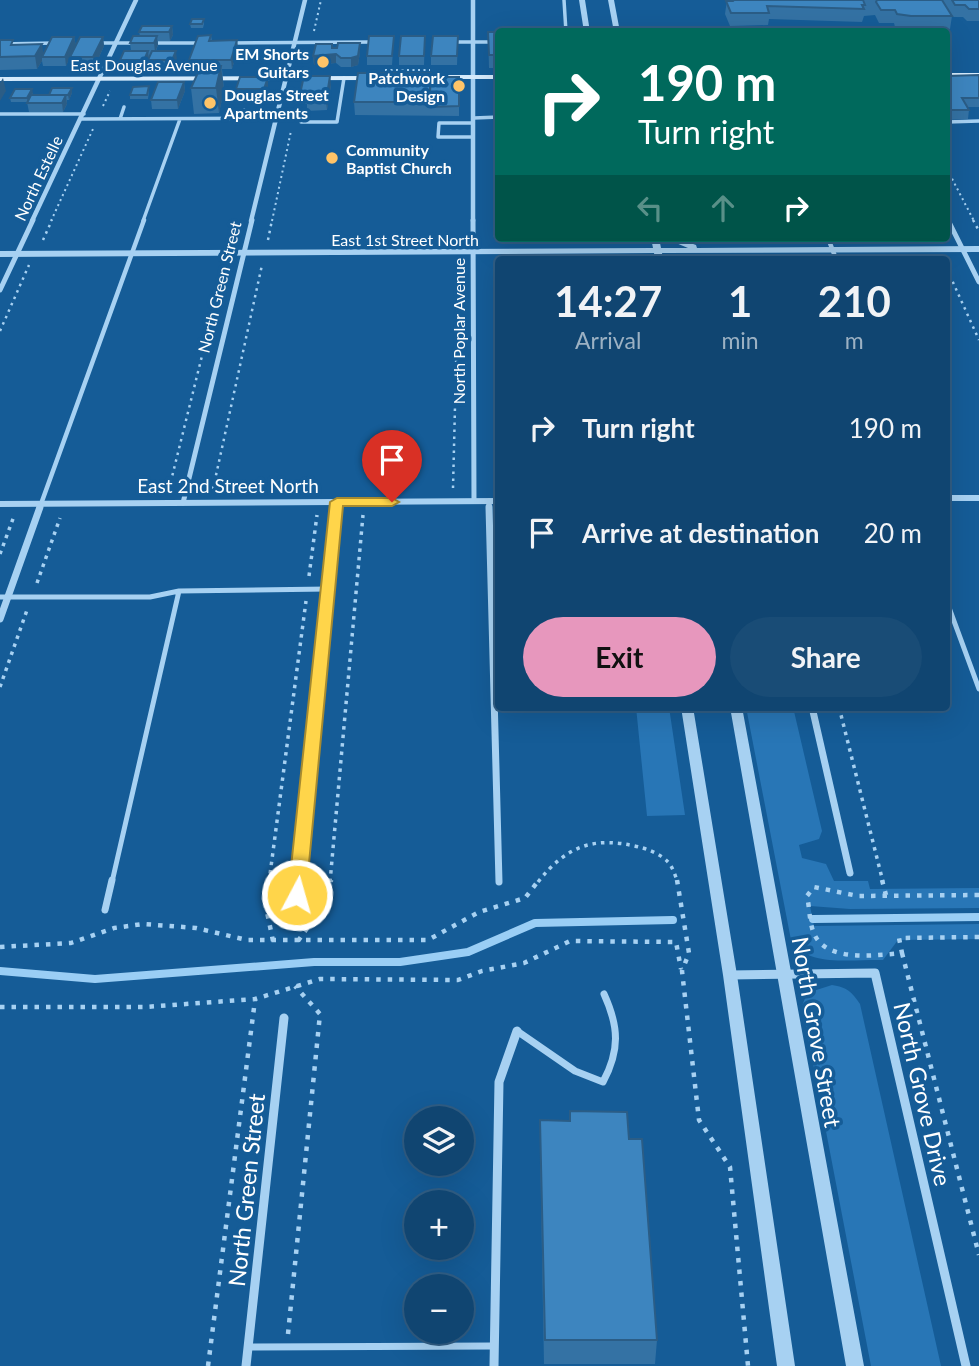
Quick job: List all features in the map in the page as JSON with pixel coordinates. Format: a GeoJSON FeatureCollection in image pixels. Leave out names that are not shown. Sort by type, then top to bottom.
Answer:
{"type":"FeatureCollection","features":[{"type":"Feature","properties":{"kind":"main road","name":"East Douglas Avenue"},"geometry":{"type":"LineString","coordinates":[[0,79],[344,78],[383,74]]}},
{"type":"Feature","properties":{"kind":"main road"},"geometry":{"type":"LineString","coordinates":[[437,74],[495,77]]}},
{"type":"Feature","properties":{"kind":"main road"},"geometry":{"type":"LineString","coordinates":[[950,75],[979,75]]}},
{"type":"Feature","properties":{"kind":"street","name":"North Estelle"},"geometry":{"type":"LineString","coordinates":[[0,290],[136,0]]}},
{"type":"Feature","properties":{"kind":"street","name":"North Green Street"},"geometry":{"type":"LineString","coordinates":[[183,503],[305,0]]}},
{"type":"Feature","properties":{"kind":"street","name":"North Poplar Avenue"},"geometry":{"type":"LineString","coordinates":[[473,0],[474,501]]}},
{"type":"Feature","properties":{"kind":"street"},"geometry":{"type":"LineString","coordinates":[[582,0],[586,28]]}},
{"type":"Feature","properties":{"kind":"street"},"geometry":{"type":"LineString","coordinates":[[611,0],[616,28]]}},
{"type":"Feature","properties":{"kind":"street"},"geometry":{"type":"LineString","coordinates":[[950,223],[979,282]]}},
{"type":"Feature","properties":{"kind":"street"},"geometry":{"type":"LineString","coordinates":[[681,242],[710,251]]}},
{"type":"Feature","properties":{"kind":"street","name":"East 1st Street North"},"geometry":{"type":"LineString","coordinates":[[0,254],[473,252],[658,256],[710,251],[834,255],[979,249]]}},
{"type":"Feature","properties":{"kind":"street"},"geometry":{"type":"LineString","coordinates":[[950,498],[979,498]]}},
{"type":"Feature","properties":{"kind":"street"},"geometry":{"type":"LineString","coordinates":[[494,501],[495,577]]}},
{"type":"Feature","properties":{"kind":"street","name":"East 2nd Street North"},"geometry":{"type":"LineString","coordinates":[[0,504],[494,501]]}},
{"type":"Feature","properties":{"kind":"street"},"geometry":{"type":"LineString","coordinates":[[297,895],[337,502]]}},
{"type":"Feature","properties":{"kind":"street"},"geometry":{"type":"LineString","coordinates":[[0,619],[4,597],[41,504]]}},
{"type":"Feature","properties":{"kind":"street"},"geometry":{"type":"LineString","coordinates":[[497,711],[499,882]]}},
{"type":"Feature","properties":{"kind":"street"},"geometry":{"type":"LineString","coordinates":[[688,711],[730,975],[786,1366]]}},
{"type":"Feature","properties":{"kind":"street","name":"North Grove Street"},"geometry":{"type":"LineString","coordinates":[[737,711],[855,1366]]}},
{"type":"Feature","properties":{"kind":"street"},"geometry":{"type":"LineString","coordinates":[[814,711],[850,873]]}},
{"type":"Feature","properties":{"kind":"street","name":"North Grove Drive"},"geometry":{"type":"LineString","coordinates":[[730,975],[876,973],[966,1366]]}},
{"type":"Feature","properties":{"kind":"street","name":"North Green Street"},"geometry":{"type":"LineString","coordinates":[[246,1366],[284,1017]]}},
{"type":"Feature","properties":{"kind":"street"},"geometry":{"type":"LineString","coordinates":[[494,1366],[499,1082],[517,1031]]}},
{"type":"Feature","properties":{"kind":"lane"},"geometry":{"type":"LineString","coordinates":[[564,0],[566,28]]}},
{"type":"Feature","properties":{"kind":"lane"},"geometry":{"type":"LineString","coordinates":[[227,43],[376,42]]}},
{"type":"Feature","properties":{"kind":"lane"},"geometry":{"type":"LineString","coordinates":[[441,42],[495,42]]}},
{"type":"Feature","properties":{"kind":"lane"},"geometry":{"type":"LineString","coordinates":[[0,44],[67,43]]}},
{"type":"Feature","properties":{"kind":"lane"},"geometry":{"type":"LineString","coordinates":[[94,43],[213,43]]}},
{"type":"Feature","properties":{"kind":"lane"},"geometry":{"type":"LineString","coordinates":[[237,110],[303,110],[301,122],[337,122],[344,78]]}},
{"type":"Feature","properties":{"kind":"lane"},"geometry":{"type":"LineString","coordinates":[[120,119],[124,107]]}},
{"type":"Feature","properties":{"kind":"lane"},"geometry":{"type":"LineString","coordinates":[[0,114],[83,116],[98,119],[301,118]]}},
{"type":"Feature","properties":{"kind":"lane"},"geometry":{"type":"LineString","coordinates":[[473,137],[438,137],[439,123],[495,117]]}},
{"type":"Feature","properties":{"kind":"lane"},"geometry":{"type":"LineString","coordinates":[[41,504],[180,119]]}},
{"type":"Feature","properties":{"kind":"lane"},"geometry":{"type":"LineString","coordinates":[[950,122],[979,121]]}},
{"type":"Feature","properties":{"kind":"lane"},"geometry":{"type":"LineString","coordinates":[[4,597],[150,597],[179,590],[328,589]]}},
{"type":"Feature","properties":{"kind":"lane"},"geometry":{"type":"LineString","coordinates":[[105,910],[179,590]]}},
{"type":"Feature","properties":{"kind":"lane"},"geometry":{"type":"LineString","coordinates":[[950,609],[979,690]]}},
{"type":"Feature","properties":{"kind":"lane"},"geometry":{"type":"LineString","coordinates":[[517,1031],[575,1071],[603,1082],[616,1058],[618,1025],[604,994]]}},
{"type":"Feature","properties":{"kind":"lane"},"geometry":{"type":"LineString","coordinates":[[248,1346],[494,1346]]}},
{"type":"Feature","properties":{"kind":"path"},"geometry":{"type":"LineString","coordinates":[[383,74],[437,74]]}},
{"type":"Feature","properties":{"kind":"path"},"geometry":{"type":"LineString","coordinates":[[0,331],[112,86]]}},
{"type":"Feature","properties":{"kind":"path"},"geometry":{"type":"LineString","coordinates":[[213,489],[294,118]]}},
{"type":"Feature","properties":{"kind":"path"},"geometry":{"type":"LineString","coordinates":[[950,175],[979,231]]}},
{"type":"Feature","properties":{"kind":"path"},"geometry":{"type":"LineString","coordinates":[[453,488],[458,253]]}},
{"type":"Feature","properties":{"kind":"path"},"geometry":{"type":"LineString","coordinates":[[169,489],[228,254]]}},
{"type":"Feature","properties":{"kind":"path"},"geometry":{"type":"LineString","coordinates":[[950,276],[979,340]]}},
{"type":"Feature","properties":{"kind":"path"},"geometry":{"type":"LineString","coordinates":[[273,941],[265,907],[317,515]]}},
{"type":"Feature","properties":{"kind":"path"},"geometry":{"type":"LineString","coordinates":[[298,941],[329,897],[363,515]]}},
{"type":"Feature","properties":{"kind":"path"},"geometry":{"type":"LineString","coordinates":[[0,554],[14,516]]}},
{"type":"Feature","properties":{"kind":"path"},"geometry":{"type":"LineString","coordinates":[[840,711],[886,896]]}},
{"type":"Feature","properties":{"kind":"path"},"geometry":{"type":"LineString","coordinates":[[0,947],[71,943],[114,928],[143,924],[196,928],[247,940],[428,940],[479,912],[525,898],[550,866],[576,848],[611,840],[646,849],[668,861],[680,885],[689,953],[682,971]]}},
{"type":"Feature","properties":{"kind":"path"},"geometry":{"type":"LineString","coordinates":[[902,953],[837,952],[821,946],[815,937],[807,896],[814,887],[858,896],[979,895]]}},
{"type":"Feature","properties":{"kind":"path"},"geometry":{"type":"LineString","coordinates":[[979,937],[900,938],[979,1255]]}},
{"type":"Feature","properties":{"kind":"path"},"geometry":{"type":"LineString","coordinates":[[0,1007],[145,1007],[255,999],[320,979],[458,980],[482,971],[524,963],[570,941],[676,942],[682,971],[699,1120],[730,1167],[748,1366]]}},
{"type":"Feature","properties":{"kind":"path"},"geometry":{"type":"LineString","coordinates":[[286,1346],[320,1014],[295,986]]}},
{"type":"Feature","properties":{"kind":"path"},"geometry":{"type":"LineString","coordinates":[[208,1366],[255,999]]}},
{"type":"Feature","properties":{"kind":"shaded area"},"geometry":{"type":"Polygon","coordinates":[[[636,711],[670,711],[685,815],[647,816],[636,711]]]}},
{"type":"Feature","properties":{"kind":"shaded area"},"geometry":{"type":"Polygon","coordinates":[[[747,711],[794,711],[822,831],[819,839],[799,845],[802,858],[826,864],[834,881],[868,881],[870,889],[979,888],[979,908],[850,909],[810,906],[814,926],[979,924],[979,939],[898,940],[883,960],[819,958],[798,949],[791,940],[747,711]]]}},
{"type":"Feature","properties":{"kind":"shaded area"},"geometry":{"type":"Polygon","coordinates":[[[832,985],[849,991],[860,1004],[941,1366],[871,1366],[802,1006],[807,993],[832,985]]]}},
{"type":"Feature","properties":{"kind":"building"},"geometry":{"type":"Polygon","coordinates":[[[863,0],[865,5],[862,5],[864,9],[767,6],[769,13],[731,13],[726,1],[863,0]]]}},
{"type":"Feature","properties":{"kind":"building"},"geometry":{"type":"Polygon","coordinates":[[[877,0],[942,0],[952,16],[897,14],[895,10],[881,10],[877,0]]]}},
{"type":"Feature","properties":{"kind":"building"},"geometry":{"type":"Polygon","coordinates":[[[952,0],[979,0],[979,9],[955,5],[952,0]]]}},
{"type":"Feature","properties":{"kind":"building"},"geometry":{"type":"Polygon","coordinates":[[[192,19],[204,19],[202,24],[190,24],[192,19]]]}},
{"type":"Feature","properties":{"kind":"building"},"geometry":{"type":"Polygon","coordinates":[[[142,26],[172,26],[169,32],[139,32],[142,26]]]}},
{"type":"Feature","properties":{"kind":"building"},"geometry":{"type":"Polygon","coordinates":[[[488,32],[495,32],[495,55],[489,55],[488,32]]]}},
{"type":"Feature","properties":{"kind":"building"},"geometry":{"type":"Polygon","coordinates":[[[211,35],[209,41],[237,40],[231,60],[189,60],[198,36],[211,35]]]}},
{"type":"Feature","properties":{"kind":"building"},"geometry":{"type":"Polygon","coordinates":[[[133,36],[157,36],[154,43],[130,43],[133,36]]]}},
{"type":"Feature","properties":{"kind":"building"},"geometry":{"type":"Polygon","coordinates":[[[369,36],[394,36],[392,56],[367,56],[369,36]]]}},
{"type":"Feature","properties":{"kind":"building"},"geometry":{"type":"Polygon","coordinates":[[[401,36],[425,36],[424,56],[399,56],[401,36]]]}},
{"type":"Feature","properties":{"kind":"building"},"geometry":{"type":"Polygon","coordinates":[[[433,36],[458,36],[457,56],[431,56],[433,36]]]}},
{"type":"Feature","properties":{"kind":"building"},"geometry":{"type":"Polygon","coordinates":[[[52,37],[74,37],[65,57],[42,57],[52,37]]]}},
{"type":"Feature","properties":{"kind":"building"},"geometry":{"type":"Polygon","coordinates":[[[80,37],[103,37],[93,57],[70,57],[80,37]]]}},
{"type":"Feature","properties":{"kind":"building"},"geometry":{"type":"Polygon","coordinates":[[[0,40],[13,40],[11,45],[42,44],[35,56],[0,57],[0,40]]]}},
{"type":"Feature","properties":{"kind":"building"},"geometry":{"type":"Polygon","coordinates":[[[338,43],[360,43],[358,56],[313,56],[316,44],[332,44],[332,48],[337,48],[338,43]]]}},
{"type":"Feature","properties":{"kind":"building"},"geometry":{"type":"Polygon","coordinates":[[[124,51],[148,51],[144,60],[120,60],[124,51]]]}},
{"type":"Feature","properties":{"kind":"building"},"geometry":{"type":"Polygon","coordinates":[[[152,51],[176,51],[172,60],[148,60],[152,51]]]}},
{"type":"Feature","properties":{"kind":"building"},"geometry":{"type":"Polygon","coordinates":[[[201,66],[221,66],[216,88],[191,88],[201,66]]]}},
{"type":"Feature","properties":{"kind":"building"},"geometry":{"type":"Polygon","coordinates":[[[358,73],[431,73],[429,102],[354,102],[358,73]]]}},
{"type":"Feature","properties":{"kind":"building"},"geometry":{"type":"Polygon","coordinates":[[[979,75],[979,98],[962,98],[969,110],[950,110],[950,76],[979,75]]]}},
{"type":"Feature","properties":{"kind":"building"},"geometry":{"type":"Polygon","coordinates":[[[304,76],[330,76],[326,101],[307,101],[308,94],[300,94],[304,76]]]}},
{"type":"Feature","properties":{"kind":"building"},"geometry":{"type":"Polygon","coordinates":[[[240,77],[268,77],[264,89],[236,89],[240,77]]]}},
{"type":"Feature","properties":{"kind":"building"},"geometry":{"type":"Polygon","coordinates":[[[431,77],[459,77],[459,106],[429,107],[431,77]]]}},
{"type":"Feature","properties":{"kind":"building"},"geometry":{"type":"Polygon","coordinates":[[[158,82],[184,82],[177,100],[151,100],[158,82]]]}},
{"type":"Feature","properties":{"kind":"building"},"geometry":{"type":"Polygon","coordinates":[[[149,86],[147,95],[130,95],[133,87],[149,86]]]}},
{"type":"Feature","properties":{"kind":"building"},"geometry":{"type":"Polygon","coordinates":[[[52,88],[72,88],[68,95],[49,95],[52,88]]]}},
{"type":"Feature","properties":{"kind":"building"},"geometry":{"type":"Polygon","coordinates":[[[15,89],[32,89],[27,98],[10,98],[15,89]]]}},
{"type":"Feature","properties":{"kind":"building"},"geometry":{"type":"Polygon","coordinates":[[[31,95],[66,95],[62,103],[27,103],[31,95]]]}},
{"type":"Feature","properties":{"kind":"building"},"geometry":{"type":"Polygon","coordinates":[[[570,1111],[627,1112],[629,1139],[642,1139],[657,1340],[545,1340],[540,1120],[570,1121],[570,1111]]]}},
{"type":"Feature","properties":{"kind":"waterway"},"geometry":{"type":"LineString","coordinates":[[813,919],[979,917]]}},
{"type":"Feature","properties":{"kind":"waterway"},"geometry":{"type":"LineString","coordinates":[[0,971],[95,979],[314,962],[400,962],[468,952],[535,923],[673,920]]}},
{"type":"Feature","properties":{"kind":"place","name":"EM Shorts Guitars"},"geometry":{"type":"Point","coordinates":[323,62]}},
{"type":"Feature","properties":{"kind":"place","name":"Patchwork Design"},"geometry":{"type":"Point","coordinates":[459,86]}},
{"type":"Feature","properties":{"kind":"place","name":"Douglas Street Apartments"},"geometry":{"type":"Point","coordinates":[210,103]}},
{"type":"Feature","properties":{"kind":"place","name":"Community Baptist Church"},"geometry":{"type":"Point","coordinates":[332,158]}},
{"type":"Feature","properties":{"kind":"route"},"geometry":{"type":"LineString","coordinates":[[297,895],[337,502],[392,502]]}}]}
